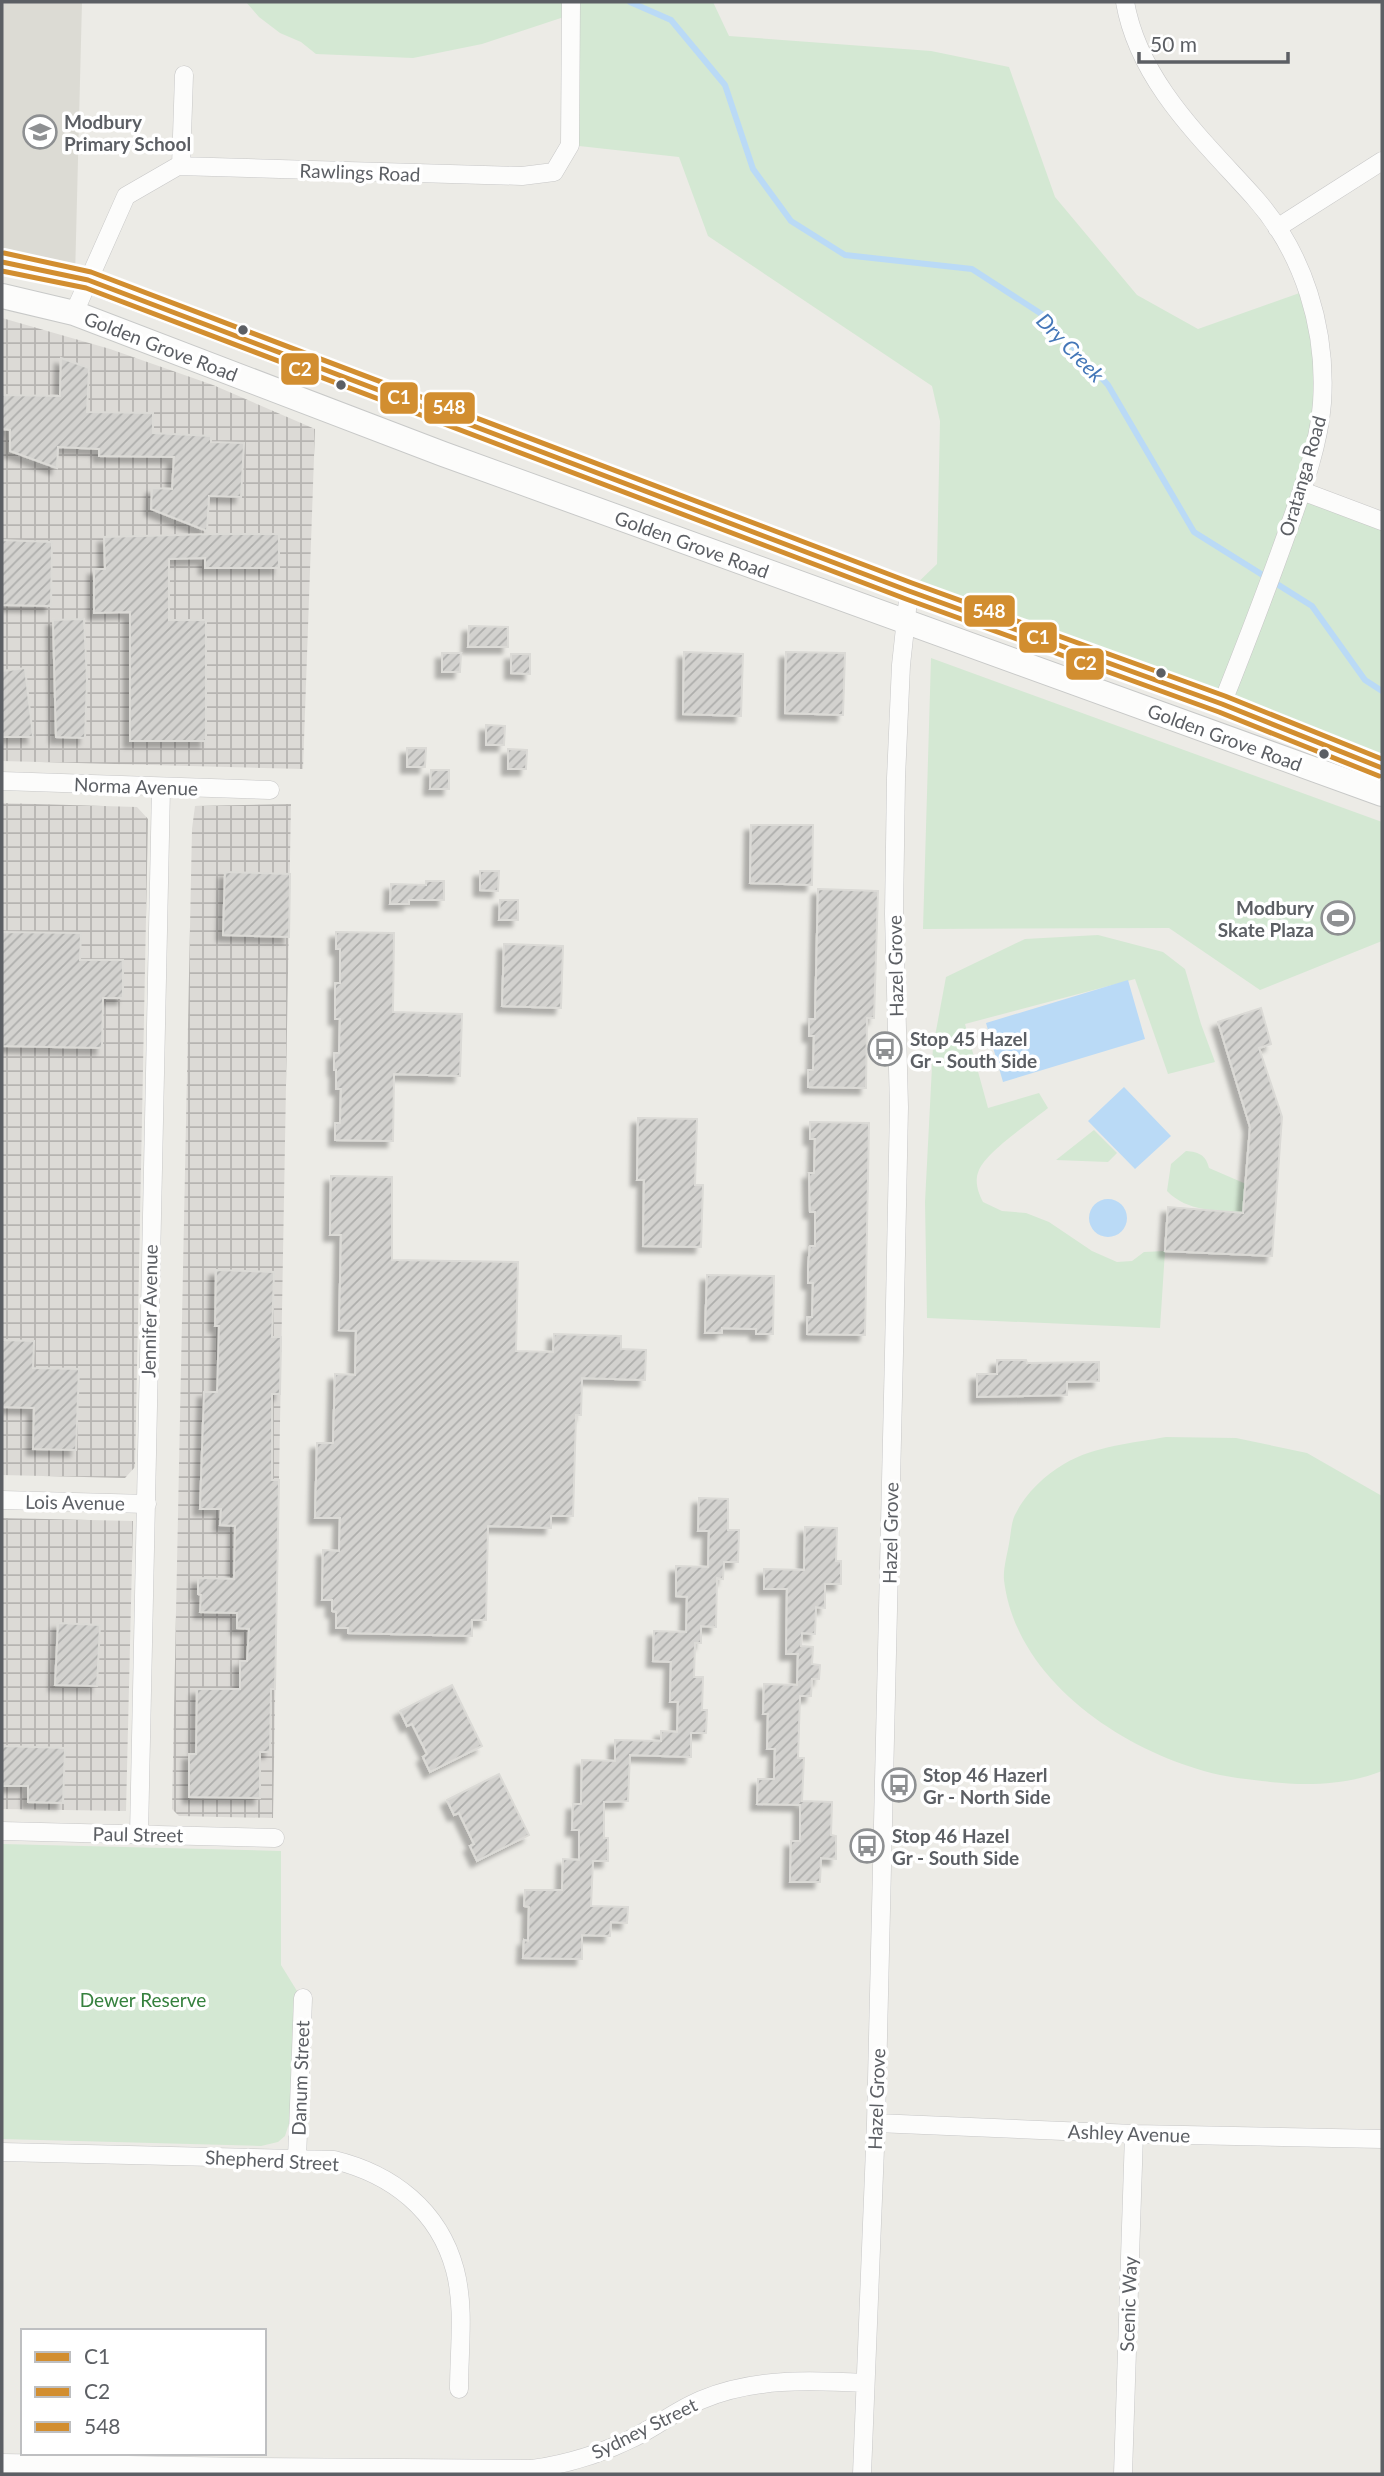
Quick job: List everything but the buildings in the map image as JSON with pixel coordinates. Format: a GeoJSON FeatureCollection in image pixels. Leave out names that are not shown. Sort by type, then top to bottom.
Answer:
{"type":"FeatureCollection","features":[{"type":"Feature","properties":{"kind":"main road","name":"Golden Grove Road"},"geometry":{"type":"LineString","coordinates":[[2,262],[88,281],[909,592],[1222,704],[1382,768]]}},
{"type":"Feature","properties":{"kind":"main road","name":"Golden Grove Road"},"geometry":{"type":"LineString","coordinates":[[2,296],[74,313],[443,454],[1382,794]]}},
{"type":"Feature","properties":{"kind":"main road"},"geometry":{"type":"LineString","coordinates":[[1211,733],[1222,704]]}},
{"type":"Feature","properties":{"kind":"street","name":"Rawlings Road"},"geometry":{"type":"LineString","coordinates":[[74,313],[126,196],[178,166],[522,176],[554,172],[570,145],[571,2]]}},
{"type":"Feature","properties":{"kind":"street","name":"Oratanga Road"},"geometry":{"type":"LineString","coordinates":[[1125,2],[1138,48],[1157,84],[1256,200],[1290,249],[1308,290],[1318,326],[1323,372],[1322,406],[1302,491],[1222,704]]}},
{"type":"Feature","properties":{"kind":"street"},"geometry":{"type":"LineString","coordinates":[[181,166],[184,75]]}},
{"type":"Feature","properties":{"kind":"street"},"geometry":{"type":"LineString","coordinates":[[1277,228],[1382,161]]}},
{"type":"Feature","properties":{"kind":"street"},"geometry":{"type":"LineString","coordinates":[[1302,491],[1382,521]]}},
{"type":"Feature","properties":{"kind":"street","name":"Hazel Grove"},"geometry":{"type":"LineString","coordinates":[[862,2474],[876,2123],[898,1133],[894,914],[896,778],[901,665],[909,592]]}},
{"type":"Feature","properties":{"kind":"street","name":"Norma Avenue"},"geometry":{"type":"LineString","coordinates":[[2,780],[270,790]]}},
{"type":"Feature","properties":{"kind":"street","name":"Jennifer Avenue"},"geometry":{"type":"LineString","coordinates":[[139,1834],[161,788]]}},
{"type":"Feature","properties":{"kind":"street","name":"Lois Avenue"},"geometry":{"type":"LineString","coordinates":[[2,1500],[148,1504]]}},
{"type":"Feature","properties":{"kind":"street","name":"Paul Street"},"geometry":{"type":"LineString","coordinates":[[2,1830],[275,1838]]}},
{"type":"Feature","properties":{"kind":"street","name":"Danum Street"},"geometry":{"type":"LineString","coordinates":[[297,2159],[303,1998]]}},
{"type":"Feature","properties":{"kind":"street","name":"Ashley Avenue"},"geometry":{"type":"LineString","coordinates":[[876,2123],[1134,2134],[1382,2140]]}},
{"type":"Feature","properties":{"kind":"street","name":"Scenic Way"},"geometry":{"type":"LineString","coordinates":[[1123,2474],[1134,2134]]}},
{"type":"Feature","properties":{"kind":"street","name":"Shepherd Street"},"geometry":{"type":"LineString","coordinates":[[2,2152],[334,2160],[380,2175],[405,2191],[428,2214],[445,2243],[455,2271],[460,2304],[459,2389]]}},
{"type":"Feature","properties":{"kind":"street","name":"Sydney Street"},"geometry":{"type":"LineString","coordinates":[[2,2463],[446,2472],[532,2469],[571,2461],[636,2437],[701,2400],[752,2386],[786,2381],[865,2383]]}},
{"type":"Feature","properties":{"kind":"shaded area","name":"Modbury Primary School"},"geometry":{"type":"Polygon","coordinates":[[[2,2],[82,2],[75,278],[2,262],[2,2]]]}},
{"type":"Feature","properties":{"kind":"shaded area"},"geometry":{"type":"Polygon","coordinates":[[[2,318],[110,349],[213,385],[315,429],[303,769],[2,761],[2,318]]]}},
{"type":"Feature","properties":{"kind":"shaded area"},"geometry":{"type":"Polygon","coordinates":[[[2,803],[137,807],[148,819],[135,1467],[125,1478],[2,1475],[2,803]]]}},
{"type":"Feature","properties":{"kind":"shaded area"},"geometry":{"type":"Polygon","coordinates":[[[291,804],[273,1818],[179,1816],[172,1809],[192,829],[195,806],[291,804]]]}},
{"type":"Feature","properties":{"kind":"shaded area"},"geometry":{"type":"Polygon","coordinates":[[[2,1518],[133,1521],[126,1811],[2,1809],[2,1518]]]}},
{"type":"Feature","properties":{"kind":"green space"},"geometry":{"type":"Polygon","coordinates":[[[246,2],[713,2],[729,36],[931,51],[1009,67],[1055,197],[1137,295],[1198,329],[1308,290],[1323,372],[1302,491],[1382,521],[1382,768],[909,591],[937,564],[940,421],[932,386],[708,236],[679,157],[570,145],[570,15],[482,44],[413,58],[316,54],[301,42],[280,33],[259,17],[246,2]]]}},
{"type":"Feature","properties":{"kind":"green space"},"geometry":{"type":"Polygon","coordinates":[[[931,658],[1382,822],[1382,941],[1260,990],[1169,928],[923,929],[931,658]]]}},
{"type":"Feature","properties":{"kind":"green space"},"geometry":{"type":"Polygon","coordinates":[[[1098,935],[1163,952],[1185,969],[1215,1062],[1168,1074],[1135,979],[965,1024],[988,1108],[1039,1093],[1048,1108],[991,1154],[979,1170],[977,1186],[983,1202],[1002,1211],[1026,1213],[1049,1222],[1092,1251],[1117,1262],[1132,1261],[1144,1252],[1165,1251],[1160,1328],[927,1318],[925,1202],[933,1047],[946,977],[1025,939],[1098,935]]]}},
{"type":"Feature","properties":{"kind":"green space"},"geometry":{"type":"Polygon","coordinates":[[[1094,1130],[1117,1153],[1108,1162],[1056,1160],[1094,1130]]]}},
{"type":"Feature","properties":{"kind":"green space"},"geometry":{"type":"Polygon","coordinates":[[[1186,1151],[1201,1155],[1209,1168],[1246,1184],[1243,1213],[1193,1206],[1167,1191],[1171,1164],[1186,1151]]]}},
{"type":"Feature","properties":{"kind":"green space"},"geometry":{"type":"Polygon","coordinates":[[[1166,1437],[1236,1438],[1307,1453],[1382,1496],[1382,1771],[1353,1780],[1292,1784],[1225,1776],[1185,1765],[1114,1731],[1082,1708],[1053,1681],[1030,1651],[1013,1617],[1004,1580],[1012,1524],[1020,1506],[1043,1479],[1076,1458],[1114,1446],[1166,1437]]]}},
{"type":"Feature","properties":{"kind":"green space","name":"Dewer Reserve"},"geometry":{"type":"Polygon","coordinates":[[[2,1844],[281,1851],[281,1965],[297,1991],[292,2114],[285,2136],[278,2142],[261,2146],[2,2139],[2,1844]]]}},
{"type":"Feature","properties":{"kind":"water"},"geometry":{"type":"Polygon","coordinates":[[[1128,980],[1145,1039],[1003,1082],[986,1023],[1128,980]]]}},
{"type":"Feature","properties":{"kind":"water"},"geometry":{"type":"Polygon","coordinates":[[[1124,1087],[1171,1136],[1135,1169],[1088,1121],[1124,1087]]]}},
{"type":"Feature","properties":{"kind":"water"},"geometry":{"type":"Polygon","coordinates":[[[1108,1199],[1122,1204],[1127,1218],[1122,1232],[1108,1237],[1094,1232],[1089,1218],[1094,1204],[1108,1199]]]}},
{"type":"Feature","properties":{"kind":"waterway","name":"Dry Creek"},"geometry":{"type":"LineString","coordinates":[[630,2],[671,20],[725,85],[753,169],[791,221],[845,255],[972,269],[1043,315],[1108,385],[1194,532],[1312,606],[1365,680],[1382,691]]}},
{"type":"Feature","properties":{"kind":"transit line","name":"548"},"geometry":{"type":"LineString","coordinates":[[4,253],[91,272],[912,583],[1225,696],[1382,759]]}},
{"type":"Feature","properties":{"kind":"transit line","name":"C1"},"geometry":{"type":"LineString","coordinates":[[2,262],[88,280],[909,591],[1222,704],[1382,768]]}},
{"type":"Feature","properties":{"kind":"transit line","name":"C2"},"geometry":{"type":"LineString","coordinates":[[2,271],[86,288],[906,599],[1219,712],[1379,776]]}},
{"type":"Feature","properties":{"kind":"place","name":"Modbury Primary School"},"geometry":{"type":"Point","coordinates":[40,132]}},
{"type":"Feature","properties":{"kind":"place","name":"Modbury Skate Plaza"},"geometry":{"type":"Point","coordinates":[1338,918]}},
{"type":"Feature","properties":{"kind":"place","name":"Stop 45 Hazel Gr - South Side"},"geometry":{"type":"Point","coordinates":[885,1049]}},
{"type":"Feature","properties":{"kind":"place","name":"Stop 46 Hazerl Gr - North Side"},"geometry":{"type":"Point","coordinates":[899,1785]}},
{"type":"Feature","properties":{"kind":"place","name":"Stop 46 Hazel Gr - South Side"},"geometry":{"type":"Point","coordinates":[867,1846]}}]}
